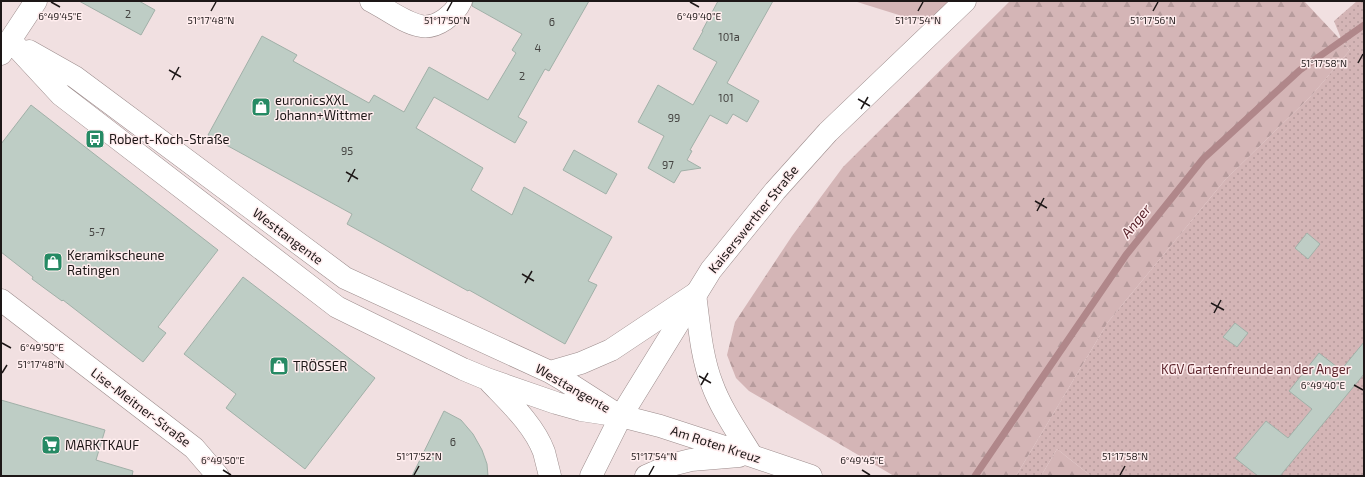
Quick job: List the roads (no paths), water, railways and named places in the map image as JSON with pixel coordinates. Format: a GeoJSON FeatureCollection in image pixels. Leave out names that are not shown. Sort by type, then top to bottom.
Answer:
{"type":"FeatureCollection","features":[{"type":"Feature","properties":{"kind":"street"},"geometry":{"type":"LineString","coordinates":[[4,43],[36,1]]}},
{"type":"Feature","properties":{"kind":"street"},"geometry":{"type":"LineString","coordinates":[[371,1],[407,21],[422,26],[435,25],[448,17],[462,1]]}},
{"type":"Feature","properties":{"kind":"street","name":"Kaiserswerther Straße"},"geometry":{"type":"LineString","coordinates":[[591,476],[621,416],[710,270],[774,190],[828,132],[965,1]]}},
{"type":"Feature","properties":{"kind":"street","name":"Westtangente"},"geometry":{"type":"LineString","coordinates":[[4,43],[75,77],[345,278],[550,372],[621,416]]}},
{"type":"Feature","properties":{"kind":"street","name":"Westtangente"},"geometry":{"type":"LineString","coordinates":[[4,43],[60,95],[337,307],[463,369],[487,379],[581,410],[621,416]]}},
{"type":"Feature","properties":{"kind":"street"},"geometry":{"type":"LineString","coordinates":[[550,372],[581,363],[611,350],[695,294],[701,336],[711,381],[729,419],[752,456],[691,460],[671,465],[646,476]]}},
{"type":"Feature","properties":{"kind":"street","name":"Lise-Meitner-Straße"},"geometry":{"type":"LineString","coordinates":[[1,300],[194,448],[218,476]]}},
{"type":"Feature","properties":{"kind":"street"},"geometry":{"type":"LineString","coordinates":[[487,379],[532,429],[543,451],[550,476]]}},
{"type":"Feature","properties":{"kind":"street","name":"Am Roten Kreuz"},"geometry":{"type":"LineString","coordinates":[[621,416],[660,426],[811,476]]}},
{"type":"Feature","properties":{"kind":"waterway","name":"Anger"},"geometry":{"type":"LineString","coordinates":[[975,476],[1126,255],[1203,159],[1300,70],[1364,25]]}},
{"type":"Feature","properties":{"kind":"place","name":"euronicsXXL Johann+Wittmer"},"geometry":{"type":"Point","coordinates":[261,107]}},
{"type":"Feature","properties":{"kind":"place","name":"Robert-Koch-Straße"},"geometry":{"type":"Point","coordinates":[95,139]}},
{"type":"Feature","properties":{"kind":"place","name":"Keramikscheune Ratingen"},"geometry":{"type":"Point","coordinates":[53,262]}},
{"type":"Feature","properties":{"kind":"place","name":"TRÖSSER"},"geometry":{"type":"Point","coordinates":[279,366]}},
{"type":"Feature","properties":{"kind":"place","name":"MARKTKAUF"},"geometry":{"type":"Point","coordinates":[51,445]}},
{"type":"Feature","properties":{"kind":"park label","name":"KGV Gartenfreunde an der Anger"},"geometry":{"type":"Point","coordinates":[1256,369]}}]}
